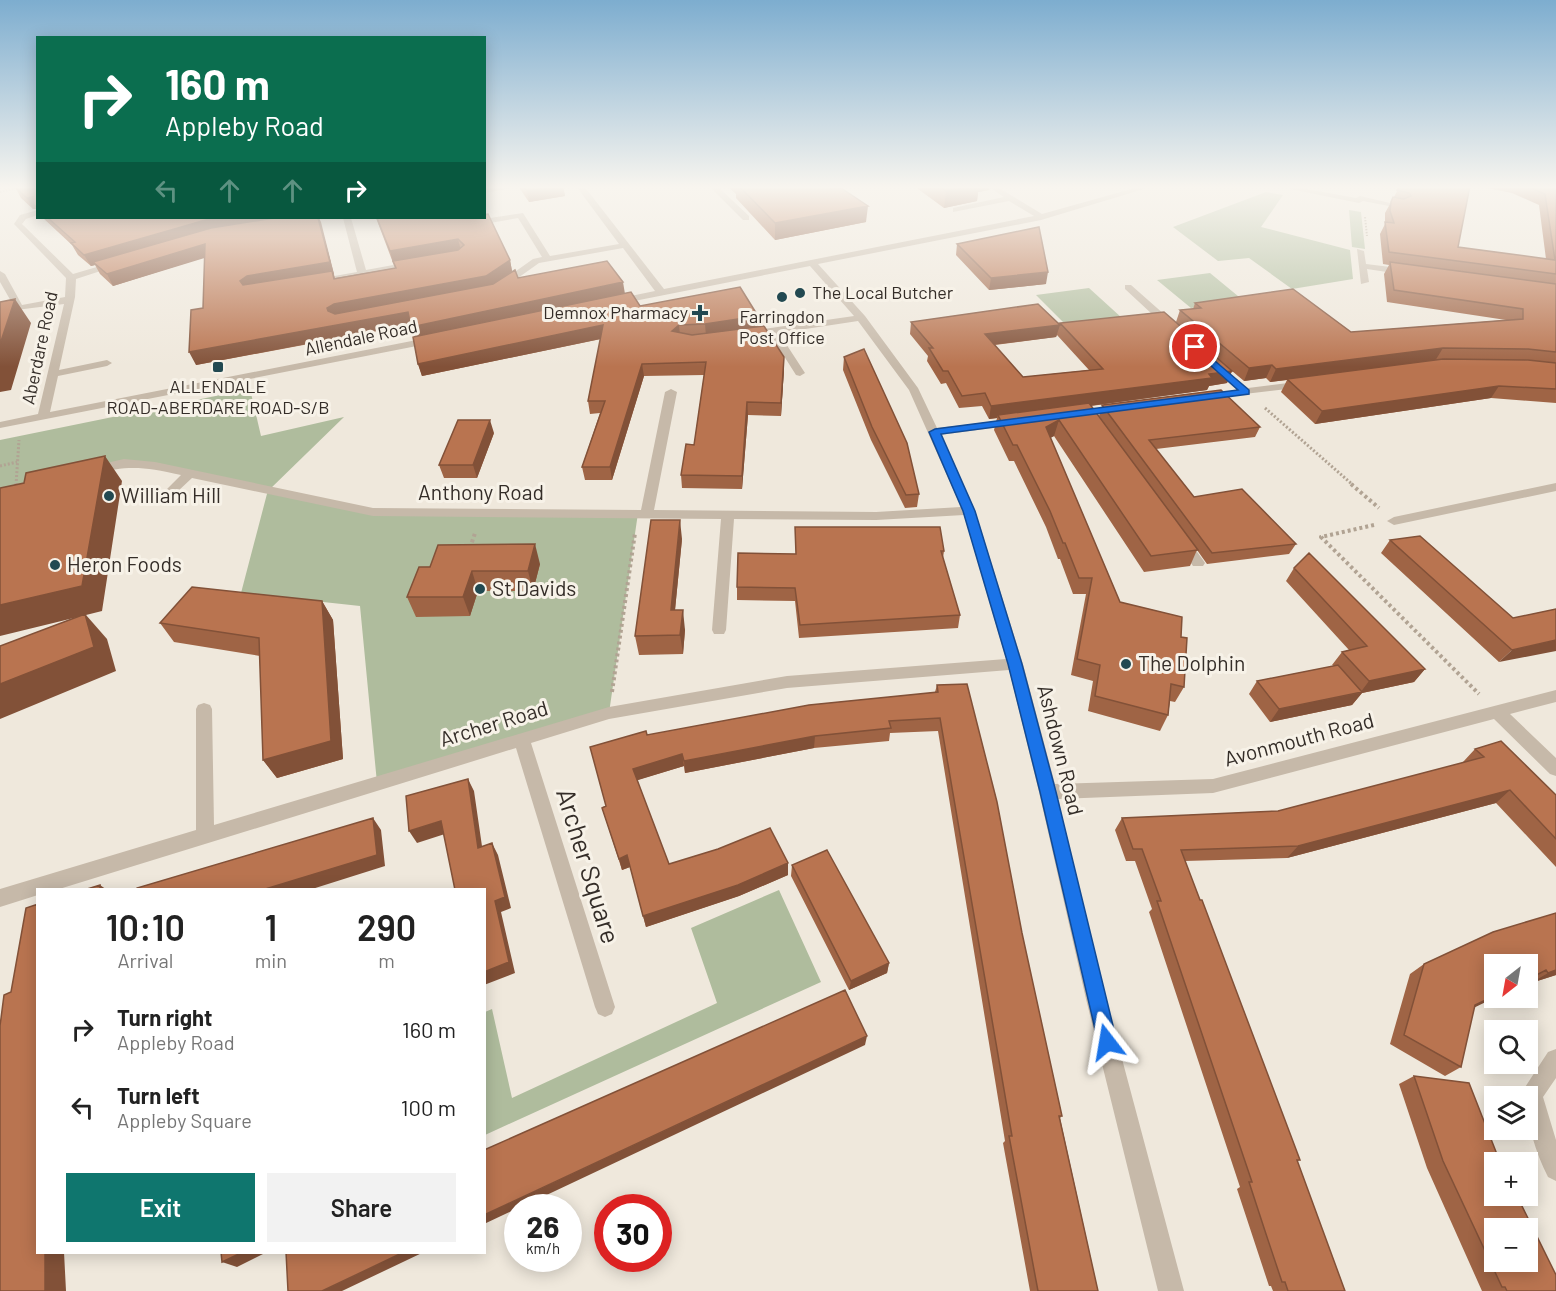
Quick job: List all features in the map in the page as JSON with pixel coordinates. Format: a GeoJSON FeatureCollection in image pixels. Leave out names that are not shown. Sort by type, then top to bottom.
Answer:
{"type":"FeatureCollection","features":[{"type":"Feature","properties":{"kind":"street","name":"Aberdare Road"},"geometry":{"type":"LineString","coordinates":[[40,246],[71,277],[69,300],[43,417]]}},
{"type":"Feature","properties":{"kind":"street"},"geometry":{"type":"LineString","coordinates":[[355,246],[362,273]]}},
{"type":"Feature","properties":{"kind":"street"},"geometry":{"type":"LineString","coordinates":[[540,246],[547,258]]}},
{"type":"Feature","properties":{"kind":"street"},"geometry":{"type":"LineString","coordinates":[[493,292],[536,261],[618,246]]}},
{"type":"Feature","properties":{"kind":"street"},"geometry":{"type":"LineString","coordinates":[[627,246],[662,292]]}},
{"type":"Feature","properties":{"kind":"street"},"geometry":{"type":"LineString","coordinates":[[604,304],[892,246]]}},
{"type":"Feature","properties":{"kind":"street"},"geometry":{"type":"LineString","coordinates":[[1360,251],[1364,282]]}},
{"type":"Feature","properties":{"kind":"street"},"geometry":{"type":"LineString","coordinates":[[71,277],[126,261]]}},
{"type":"Feature","properties":{"kind":"street"},"geometry":{"type":"LineString","coordinates":[[307,283],[428,262]]}},
{"type":"Feature","properties":{"kind":"street","name":"Ashdown Road"},"geometry":{"type":"LineString","coordinates":[[812,262],[861,318],[914,390],[969,511],[1015,664],[1048,792],[1096,999],[1172,1291]]}},
{"type":"Feature","properties":{"kind":"street"},"geometry":{"type":"LineString","coordinates":[[1362,266],[1417,273]]}},
{"type":"Feature","properties":{"kind":"street"},"geometry":{"type":"LineString","coordinates":[[0,274],[19,308],[69,300]]}},
{"type":"Feature","properties":{"kind":"street"},"geometry":{"type":"LineString","coordinates":[[1128,287],[1178,332]]}},
{"type":"Feature","properties":{"kind":"street"},"geometry":{"type":"LineString","coordinates":[[739,336],[861,318]]}},
{"type":"Feature","properties":{"kind":"street"},"geometry":{"type":"LineString","coordinates":[[773,331],[800,373]]}},
{"type":"Feature","properties":{"kind":"street","name":"Allendale Road"},"geometry":{"type":"LineString","coordinates":[[0,425],[443,338]]}},
{"type":"Feature","properties":{"kind":"street"},"geometry":{"type":"LineString","coordinates":[[1204,355],[1246,392]]}},
{"type":"Feature","properties":{"kind":"street"},"geometry":{"type":"LineString","coordinates":[[53,374],[107,363]]}},
{"type":"Feature","properties":{"kind":"street"},"geometry":{"type":"LineString","coordinates":[[1189,399],[1317,382]]}},
{"type":"Feature","properties":{"kind":"street"},"geometry":{"type":"LineString","coordinates":[[642,513],[671,392]]}},
{"type":"Feature","properties":{"kind":"street"},"geometry":{"type":"LineString","coordinates":[[935,432],[1029,420]]}},
{"type":"Feature","properties":{"kind":"street","name":"Anthony Road"},"geometry":{"type":"LineString","coordinates":[[81,473],[124,463],[155,466],[373,512],[876,516],[969,511]]}},
{"type":"Feature","properties":{"kind":"street"},"geometry":{"type":"LineString","coordinates":[[172,489],[189,474]]}},
{"type":"Feature","properties":{"kind":"street"},"geometry":{"type":"LineString","coordinates":[[1394,521],[1556,487]]}},
{"type":"Feature","properties":{"kind":"street"},"geometry":{"type":"LineString","coordinates":[[720,630],[728,514]]}},
{"type":"Feature","properties":{"kind":"street"},"geometry":{"type":"LineString","coordinates":[[1177,535],[1198,563]]}},
{"type":"Feature","properties":{"kind":"street","name":"Archer Road"},"geometry":{"type":"LineString","coordinates":[[0,898],[609,713],[787,682],[1015,664]]}},
{"type":"Feature","properties":{"kind":"street","name":"Avonmouth Road"},"geometry":{"type":"LineString","coordinates":[[1048,792],[1213,786],[1556,696]]}},
{"type":"Feature","properties":{"kind":"street"},"geometry":{"type":"LineString","coordinates":[[204,709],[205,834]]}},
{"type":"Feature","properties":{"kind":"street"},"geometry":{"type":"LineString","coordinates":[[1497,711],[1556,768]]}},
{"type":"Feature","properties":{"kind":"street","name":"Archer Square"},"geometry":{"type":"LineString","coordinates":[[521,739],[605,1007]]}},
{"type":"Feature","properties":{"kind":"street"},"geometry":{"type":"LineString","coordinates":[[1556,1060],[1531,1095],[1550,1157],[1556,1169]]}},
{"type":"Feature","properties":{"kind":"path"},"geometry":{"type":"LineString","coordinates":[[1246,392],[1394,521]]}},
{"type":"Feature","properties":{"kind":"path"},"geometry":{"type":"LineString","coordinates":[[16,488],[20,421]]}},
{"type":"Feature","properties":{"kind":"path"},"geometry":{"type":"LineString","coordinates":[[0,466],[17,462]]}},
{"type":"Feature","properties":{"kind":"path"},"geometry":{"type":"LineString","coordinates":[[468,554],[483,513]]}},
{"type":"Feature","properties":{"kind":"path"},"geometry":{"type":"LineString","coordinates":[[609,713],[642,513]]}},
{"type":"Feature","properties":{"kind":"path"},"geometry":{"type":"LineString","coordinates":[[1394,521],[1321,537],[1497,711]]}},
{"type":"Feature","properties":{"kind":"green space"},"geometry":{"type":"Polygon","coordinates":[[[1198,246],[1335,246],[1350,250],[1353,279],[1292,289],[1249,258],[1218,261],[1198,246]]]}},
{"type":"Feature","properties":{"kind":"green space"},"geometry":{"type":"Polygon","coordinates":[[[1210,273],[1244,301],[1191,308],[1157,280],[1210,273]]]}},
{"type":"Feature","properties":{"kind":"green space"},"geometry":{"type":"Polygon","coordinates":[[[1089,288],[1122,318],[1067,326],[1036,295],[1089,288]]]}},
{"type":"Feature","properties":{"kind":"green space"},"geometry":{"type":"Polygon","coordinates":[[[250,389],[261,436],[344,417],[269,490],[373,512],[638,513],[609,713],[377,783],[360,606],[241,593],[268,490],[124,463],[0,491],[0,440],[250,389]]]}},
{"type":"Feature","properties":{"kind":"green space"},"geometry":{"type":"Polygon","coordinates":[[[779,890],[821,982],[486,1135],[486,1012],[492,1009],[512,1098],[717,1003],[691,928],[779,890]]]}},
{"type":"Feature","properties":{"kind":"building"},"geometry":{"type":"Polygon","coordinates":[[[75,246],[114,246],[84,255],[75,246]]]}},
{"type":"Feature","properties":{"kind":"building"},"geometry":{"type":"Polygon","coordinates":[[[148,246],[198,246],[107,274],[93,262],[148,246]]]}},
{"type":"Feature","properties":{"kind":"building"},"geometry":{"type":"Polygon","coordinates":[[[205,246],[326,246],[330,262],[247,276],[240,281],[243,285],[332,271],[334,279],[396,268],[393,261],[458,250],[463,246],[503,246],[510,260],[486,276],[334,304],[327,308],[328,311],[335,314],[493,284],[515,270],[518,278],[607,261],[623,282],[411,327],[408,312],[189,352],[191,310],[203,308],[205,246]]]}},
{"type":"Feature","properties":{"kind":"building"},"geometry":{"type":"Polygon","coordinates":[[[388,246],[417,246],[390,251],[388,246]]]}},
{"type":"Feature","properties":{"kind":"building"},"geometry":{"type":"Polygon","coordinates":[[[959,246],[1043,246],[1048,272],[991,278],[959,246]]]}},
{"type":"Feature","properties":{"kind":"building"},"geometry":{"type":"Polygon","coordinates":[[[1388,246],[1458,246],[1555,260],[1553,246],[1556,246],[1556,274],[1389,252],[1388,246]]]}},
{"type":"Feature","properties":{"kind":"building"},"geometry":{"type":"Polygon","coordinates":[[[1390,262],[1556,284],[1556,352],[1528,349],[1443,348],[1276,369],[1272,365],[1249,368],[1180,310],[1201,308],[1195,303],[1293,289],[1351,332],[1523,319],[1523,309],[1394,290],[1390,262]]]}},
{"type":"Feature","properties":{"kind":"building"},"geometry":{"type":"Polygon","coordinates":[[[740,287],[758,316],[705,324],[679,325],[672,331],[692,335],[764,326],[784,357],[781,403],[747,402],[742,476],[681,475],[686,444],[694,445],[706,362],[642,364],[610,467],[582,467],[605,401],[588,401],[603,325],[418,364],[413,337],[631,292],[640,306],[740,287]]]}},
{"type":"Feature","properties":{"kind":"building"},"geometry":{"type":"Polygon","coordinates":[[[15,299],[0,344],[0,302],[15,299]]]}},
{"type":"Feature","properties":{"kind":"building"},"geometry":{"type":"Polygon","coordinates":[[[1038,304],[1060,325],[985,334],[1023,377],[1103,369],[1060,323],[1164,312],[1232,371],[1209,374],[1212,378],[991,406],[985,393],[962,396],[948,371],[943,371],[929,348],[933,348],[911,322],[1038,304]]]}},
{"type":"Feature","properties":{"kind":"building"},"geometry":{"type":"Polygon","coordinates":[[[864,349],[907,443],[919,494],[906,495],[872,427],[844,357],[864,349]]]}},
{"type":"Feature","properties":{"kind":"building"},"geometry":{"type":"Polygon","coordinates":[[[1443,359],[1528,360],[1556,363],[1556,389],[1499,386],[1322,411],[1287,379],[1443,359]]]}},
{"type":"Feature","properties":{"kind":"building"},"geometry":{"type":"Polygon","coordinates":[[[1221,390],[1260,427],[1149,440],[1194,497],[1242,489],[1296,544],[1212,553],[1102,405],[1221,390]]]}},
{"type":"Feature","properties":{"kind":"building"},"geometry":{"type":"Polygon","coordinates":[[[1089,403],[1198,550],[1151,556],[1059,420],[1046,427],[1120,602],[1182,617],[1181,637],[1187,638],[1184,687],[1171,684],[1168,715],[1095,696],[1100,665],[1077,659],[1092,578],[1079,578],[1050,511],[1017,445],[1013,445],[998,415],[1089,403]]]}},
{"type":"Feature","properties":{"kind":"building"},"geometry":{"type":"Polygon","coordinates":[[[458,420],[490,420],[473,465],[439,465],[458,420]]]}},
{"type":"Feature","properties":{"kind":"building","name":"Heron Foods"},"geometry":{"type":"Polygon","coordinates":[[[105,456],[82,586],[0,605],[0,488],[24,483],[26,473],[105,456]]]}},
{"type":"Feature","properties":{"kind":"building"},"geometry":{"type":"Polygon","coordinates":[[[651,520],[680,520],[671,610],[683,610],[680,635],[635,636],[651,520]]]}},
{"type":"Feature","properties":{"kind":"building"},"geometry":{"type":"Polygon","coordinates":[[[795,527],[940,527],[944,551],[941,551],[960,615],[800,625],[795,588],[737,587],[738,553],[796,554],[795,527]]]}},
{"type":"Feature","properties":{"kind":"building"},"geometry":{"type":"Polygon","coordinates":[[[1420,536],[1513,618],[1556,609],[1556,640],[1512,650],[1390,540],[1420,536]]]}},
{"type":"Feature","properties":{"kind":"building"},"geometry":{"type":"Polygon","coordinates":[[[535,544],[528,571],[472,571],[463,597],[407,597],[419,567],[430,567],[438,545],[535,544]]]}},
{"type":"Feature","properties":{"kind":"building"},"geometry":{"type":"Polygon","coordinates":[[[1309,553],[1425,669],[1369,681],[1342,652],[1367,646],[1294,568],[1309,553]]]}},
{"type":"Feature","properties":{"kind":"building"},"geometry":{"type":"Polygon","coordinates":[[[192,587],[322,601],[331,741],[263,760],[259,638],[160,623],[192,587]]]}},
{"type":"Feature","properties":{"kind":"building"},"geometry":{"type":"Polygon","coordinates":[[[85,614],[94,647],[0,684],[0,646],[85,614]]]}},
{"type":"Feature","properties":{"kind":"building"},"geometry":{"type":"Polygon","coordinates":[[[1338,665],[1362,692],[1279,709],[1257,681],[1338,665]]]}},
{"type":"Feature","properties":{"kind":"building"},"geometry":{"type":"Polygon","coordinates":[[[967,684],[997,802],[1022,933],[1062,1116],[1059,1116],[1098,1291],[1038,1291],[1009,1136],[1012,1136],[940,718],[889,721],[891,728],[815,736],[684,761],[682,754],[633,769],[669,864],[718,849],[770,828],[788,863],[738,885],[643,916],[627,855],[619,859],[602,808],[606,806],[590,747],[646,731],[647,735],[809,705],[938,692],[937,685],[967,684]]]}},
{"type":"Feature","properties":{"kind":"building"},"geometry":{"type":"Polygon","coordinates":[[[1501,741],[1556,795],[1556,839],[1510,790],[1298,846],[1181,850],[1300,1160],[1297,1160],[1345,1291],[1288,1291],[1285,1282],[1282,1282],[1249,1182],[1252,1182],[1157,901],[1161,901],[1142,849],[1133,849],[1122,818],[1278,811],[1484,757],[1475,749],[1501,741]]]}},
{"type":"Feature","properties":{"kind":"building"},"geometry":{"type":"Polygon","coordinates":[[[468,779],[478,848],[492,843],[505,897],[495,901],[509,962],[486,971],[486,888],[455,888],[441,821],[409,831],[406,796],[468,779]]]}},
{"type":"Feature","properties":{"kind":"building"},"geometry":{"type":"Polygon","coordinates":[[[373,818],[377,855],[269,888],[137,888],[373,818]]]}},
{"type":"Feature","properties":{"kind":"building"},"geometry":{"type":"Polygon","coordinates":[[[827,850],[889,963],[851,981],[792,865],[827,850]]]}},
{"type":"Feature","properties":{"kind":"building"},"geometry":{"type":"Polygon","coordinates":[[[36,905],[36,1254],[45,1254],[45,1291],[0,1291],[0,1026],[4,995],[11,992],[26,908],[36,905]]]}},
{"type":"Feature","properties":{"kind":"building"},"geometry":{"type":"Polygon","coordinates":[[[1556,913],[1556,970],[1548,973],[1546,970],[1538,974],[1538,954],[1484,954],[1484,1001],[1475,1005],[1461,1067],[1404,1035],[1424,964],[1493,932],[1556,913]]]}},
{"type":"Feature","properties":{"kind":"building"},"geometry":{"type":"Polygon","coordinates":[[[845,990],[867,1036],[529,1194],[504,1194],[504,1206],[486,1214],[486,1149],[845,990]]]}},
{"type":"Feature","properties":{"kind":"building"},"geometry":{"type":"Polygon","coordinates":[[[1414,1076],[1469,1083],[1484,1121],[1484,1140],[1491,1140],[1496,1152],[1484,1152],[1484,1206],[1522,1206],[1528,1218],[1484,1218],[1484,1249],[1443,1161],[1414,1076]]]}},
{"type":"Feature","properties":{"kind":"building"},"geometry":{"type":"Polygon","coordinates":[[[1538,1239],[1556,1275],[1556,1291],[1507,1291],[1505,1287],[1502,1287],[1495,1272],[1538,1272],[1538,1239]]]}},
{"type":"Feature","properties":{"kind":"building"},"geometry":{"type":"Polygon","coordinates":[[[221,1254],[239,1254],[222,1262],[221,1254]]]}},
{"type":"Feature","properties":{"kind":"building"},"geometry":{"type":"Polygon","coordinates":[[[286,1254],[400,1254],[322,1291],[288,1291],[286,1254]]]}},
{"type":"Feature","properties":{"kind":"place","name":"The Local Butcher"},"geometry":{"type":"Point","coordinates":[800,293]}},
{"type":"Feature","properties":{"kind":"place","name":"Farringdon Post Office"},"geometry":{"type":"Point","coordinates":[782,297]}},
{"type":"Feature","properties":{"kind":"place","name":"Demnox Pharmacy"},"geometry":{"type":"Point","coordinates":[700,313]}},
{"type":"Feature","properties":{"kind":"place","name":"ALLENDALE ROAD-ABERDARE ROAD-S/B"},"geometry":{"type":"Point","coordinates":[218,367]}},
{"type":"Feature","properties":{"kind":"place","name":"William Hill"},"geometry":{"type":"Point","coordinates":[109,496]}},
{"type":"Feature","properties":{"kind":"place","name":"Heron Foods"},"geometry":{"type":"Point","coordinates":[55,565]}},
{"type":"Feature","properties":{"kind":"place","name":"St Davids"},"geometry":{"type":"Point","coordinates":[480,589]}},
{"type":"Feature","properties":{"kind":"place","name":"The Dolphin"},"geometry":{"type":"Point","coordinates":[1126,664]}},
{"type":"Feature","properties":{"kind":"route"},"geometry":{"type":"LineString","coordinates":[[1107,1042],[1015,664],[969,511],[935,432],[1246,392],[1195,347]]}}]}
